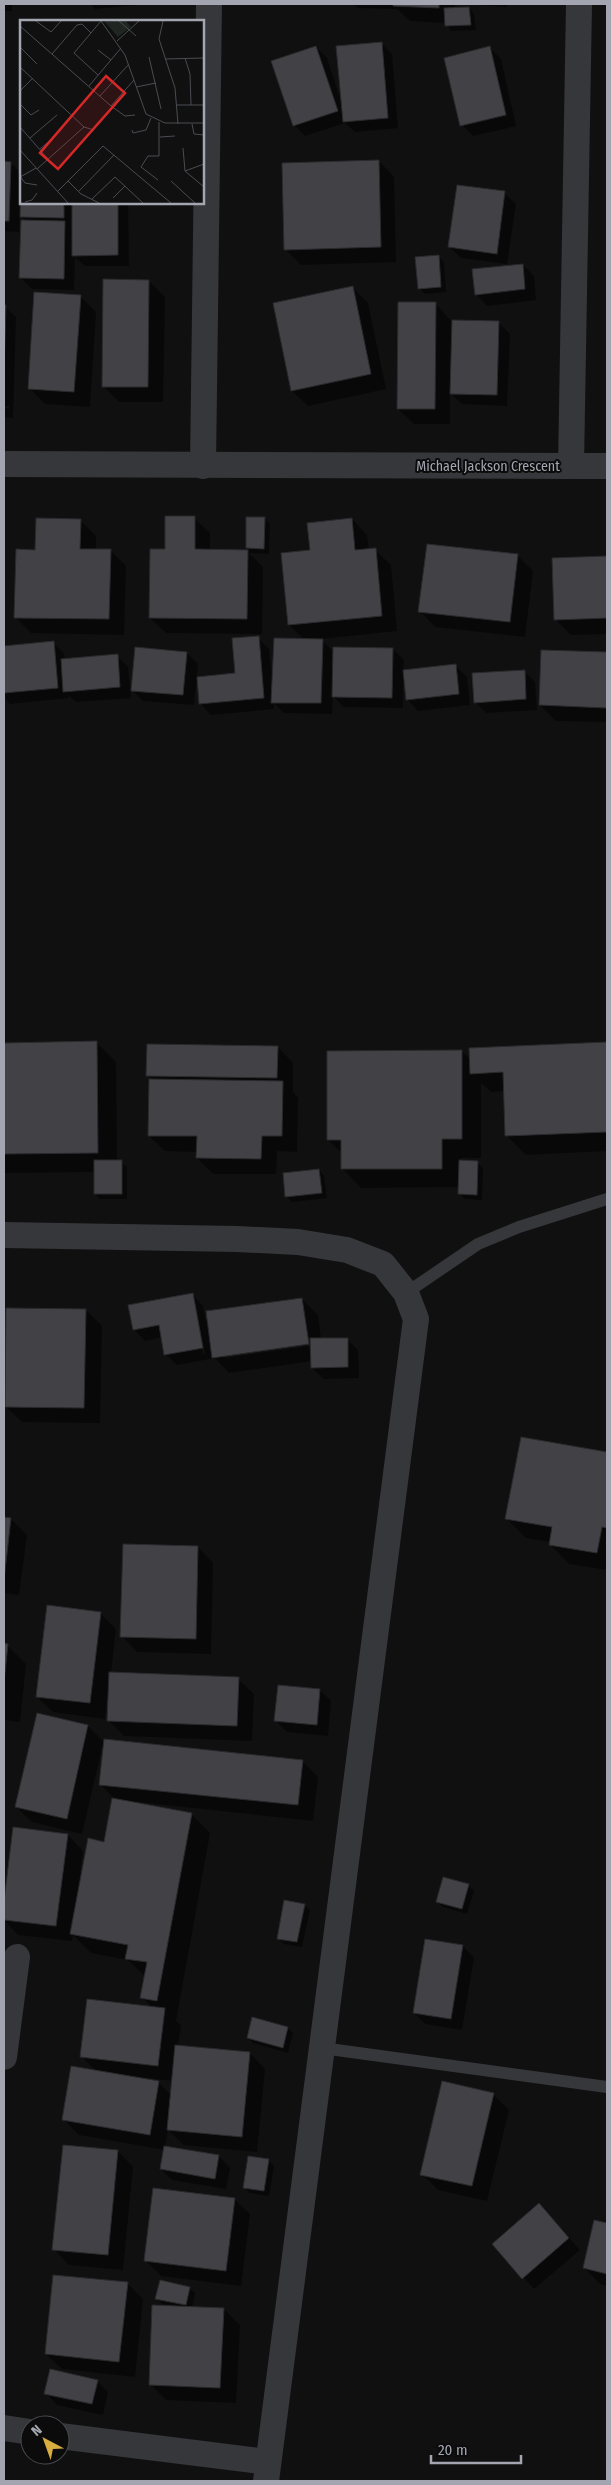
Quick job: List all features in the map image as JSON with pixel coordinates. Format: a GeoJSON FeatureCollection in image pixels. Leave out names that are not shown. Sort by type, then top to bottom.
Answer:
{"type":"FeatureCollection","features":[{"type":"Feature","properties":{"kind":"street"},"geometry":{"type":"LineString","coordinates":[[202,466],[209,4]]}},
{"type":"Feature","properties":{"kind":"street","name":"Michael Jackson Crescent"},"geometry":{"type":"LineString","coordinates":[[4,464],[571,466],[579,4]]}},
{"type":"Feature","properties":{"kind":"street"},"geometry":{"type":"LineString","coordinates":[[571,466],[607,466]]}},
{"type":"Feature","properties":{"kind":"street"},"geometry":{"type":"LineString","coordinates":[[4,1235],[298,1242],[347,1250],[383,1264],[406,1293],[416,1319],[267,2472],[70,2438]]}},
{"type":"Feature","properties":{"kind":"street"},"geometry":{"type":"LineString","coordinates":[[4,2056],[17,1957]]}},
{"type":"Feature","properties":{"kind":"street"},"geometry":{"type":"LineString","coordinates":[[4,2428],[20,2430]]}},
{"type":"Feature","properties":{"kind":"lane"},"geometry":{"type":"LineString","coordinates":[[406,1293],[478,1244],[519,1227],[607,1198]]}},
{"type":"Feature","properties":{"kind":"lane"},"geometry":{"type":"LineString","coordinates":[[322,2048],[607,2087]]}},
{"type":"Feature","properties":{"kind":"building"},"geometry":{"type":"Polygon","coordinates":[[[393,4],[439,4],[439,8],[393,6],[393,4]]]}},
{"type":"Feature","properties":{"kind":"building"},"geometry":{"type":"Polygon","coordinates":[[[469,7],[471,25],[445,26],[444,8],[469,7]]]}},
{"type":"Feature","properties":{"kind":"building"},"geometry":{"type":"Polygon","coordinates":[[[382,42],[388,118],[343,122],[336,46],[382,42]]]}},
{"type":"Feature","properties":{"kind":"building"},"geometry":{"type":"Polygon","coordinates":[[[316,46],[338,111],[293,126],[271,61],[316,46]]]}},
{"type":"Feature","properties":{"kind":"building"},"geometry":{"type":"Polygon","coordinates":[[[490,46],[506,115],[460,126],[444,58],[490,46]]]}},
{"type":"Feature","properties":{"kind":"building"},"geometry":{"type":"Polygon","coordinates":[[[379,160],[381,247],[284,250],[282,163],[379,160]]]}},
{"type":"Feature","properties":{"kind":"building"},"geometry":{"type":"Polygon","coordinates":[[[4,161],[11,162],[9,221],[4,221],[4,161]]]}},
{"type":"Feature","properties":{"kind":"building"},"geometry":{"type":"Polygon","coordinates":[[[457,185],[505,191],[497,254],[448,247],[457,185]]]}},
{"type":"Feature","properties":{"kind":"building"},"geometry":{"type":"Polygon","coordinates":[[[20,204],[64,204],[64,218],[20,217],[20,204]]]}},
{"type":"Feature","properties":{"kind":"building"},"geometry":{"type":"Polygon","coordinates":[[[72,204],[118,204],[118,255],[72,256],[72,204]]]}},
{"type":"Feature","properties":{"kind":"building"},"geometry":{"type":"Polygon","coordinates":[[[21,220],[65,221],[64,279],[19,278],[21,220]]]}},
{"type":"Feature","properties":{"kind":"building"},"geometry":{"type":"Polygon","coordinates":[[[439,255],[441,287],[418,289],[415,257],[439,255]]]}},
{"type":"Feature","properties":{"kind":"building"},"geometry":{"type":"Polygon","coordinates":[[[523,264],[525,289],[475,295],[472,269],[523,264]]]}},
{"type":"Feature","properties":{"kind":"building"},"geometry":{"type":"Polygon","coordinates":[[[103,279],[149,280],[148,387],[102,387],[103,279]]]}},
{"type":"Feature","properties":{"kind":"building"},"geometry":{"type":"Polygon","coordinates":[[[353,286],[371,374],[291,391],[273,303],[353,286]]]}},
{"type":"Feature","properties":{"kind":"building"},"geometry":{"type":"Polygon","coordinates":[[[34,292],[81,295],[74,392],[28,389],[34,292]]]}},
{"type":"Feature","properties":{"kind":"building"},"geometry":{"type":"Polygon","coordinates":[[[398,302],[436,302],[435,409],[397,409],[398,302]]]}},
{"type":"Feature","properties":{"kind":"building"},"geometry":{"type":"Polygon","coordinates":[[[4,305],[6,305],[4,373],[4,305]]]}},
{"type":"Feature","properties":{"kind":"building"},"geometry":{"type":"Polygon","coordinates":[[[452,320],[499,321],[497,395],[450,394],[452,320]]]}},
{"type":"Feature","properties":{"kind":"building"},"geometry":{"type":"Polygon","coordinates":[[[165,516],[195,516],[195,549],[248,550],[247,619],[149,618],[150,549],[165,549],[165,516]]]}},
{"type":"Feature","properties":{"kind":"building"},"geometry":{"type":"Polygon","coordinates":[[[246,517],[265,517],[264,549],[246,548],[246,517]]]}},
{"type":"Feature","properties":{"kind":"building"},"geometry":{"type":"Polygon","coordinates":[[[36,518],[81,519],[80,549],[111,549],[109,619],[14,618],[16,549],[35,550],[36,518]]]}},
{"type":"Feature","properties":{"kind":"building"},"geometry":{"type":"Polygon","coordinates":[[[352,518],[355,550],[376,548],[382,616],[288,625],[281,553],[310,550],[307,523],[352,518]]]}},
{"type":"Feature","properties":{"kind":"building"},"geometry":{"type":"Polygon","coordinates":[[[427,544],[518,554],[510,622],[418,612],[427,544]]]}},
{"type":"Feature","properties":{"kind":"building"},"geometry":{"type":"Polygon","coordinates":[[[607,556],[607,618],[554,620],[552,558],[607,556]]]}},
{"type":"Feature","properties":{"kind":"building"},"geometry":{"type":"Polygon","coordinates":[[[259,636],[264,698],[199,704],[197,677],[235,673],[232,638],[259,636]]]}},
{"type":"Feature","properties":{"kind":"building"},"geometry":{"type":"Polygon","coordinates":[[[274,638],[323,639],[321,703],[271,703],[274,638]]]}},
{"type":"Feature","properties":{"kind":"building"},"geometry":{"type":"Polygon","coordinates":[[[54,641],[58,688],[4,693],[4,646],[54,641]]]}},
{"type":"Feature","properties":{"kind":"building"},"geometry":{"type":"Polygon","coordinates":[[[135,647],[187,652],[183,695],[131,691],[135,647]]]}},
{"type":"Feature","properties":{"kind":"building"},"geometry":{"type":"Polygon","coordinates":[[[333,647],[393,648],[392,698],[332,697],[333,647]]]}},
{"type":"Feature","properties":{"kind":"building"},"geometry":{"type":"Polygon","coordinates":[[[541,650],[607,652],[607,708],[539,705],[541,650]]]}},
{"type":"Feature","properties":{"kind":"building"},"geometry":{"type":"Polygon","coordinates":[[[118,654],[120,687],[63,692],[61,659],[118,654]]]}},
{"type":"Feature","properties":{"kind":"building"},"geometry":{"type":"Polygon","coordinates":[[[456,664],[459,694],[406,700],[403,670],[456,664]]]}},
{"type":"Feature","properties":{"kind":"building"},"geometry":{"type":"Polygon","coordinates":[[[525,670],[526,699],[474,703],[472,673],[525,670]]]}},
{"type":"Feature","properties":{"kind":"building"},"geometry":{"type":"Polygon","coordinates":[[[97,1041],[98,1153],[4,1154],[4,1043],[97,1041]]]}},
{"type":"Feature","properties":{"kind":"building"},"geometry":{"type":"Polygon","coordinates":[[[607,1042],[607,1132],[505,1136],[503,1072],[470,1074],[469,1048],[607,1042]]]}},
{"type":"Feature","properties":{"kind":"building"},"geometry":{"type":"Polygon","coordinates":[[[147,1044],[278,1046],[277,1078],[146,1076],[147,1044]]]}},
{"type":"Feature","properties":{"kind":"building"},"geometry":{"type":"Polygon","coordinates":[[[462,1050],[462,1139],[442,1139],[442,1169],[341,1169],[341,1140],[327,1140],[327,1051],[462,1050]]]}},
{"type":"Feature","properties":{"kind":"building"},"geometry":{"type":"Polygon","coordinates":[[[149,1079],[283,1081],[282,1136],[262,1136],[261,1159],[196,1158],[197,1136],[148,1136],[149,1079]]]}},
{"type":"Feature","properties":{"kind":"building"},"geometry":{"type":"Polygon","coordinates":[[[94,1160],[122,1160],[122,1194],[94,1194],[94,1160]]]}},
{"type":"Feature","properties":{"kind":"building"},"geometry":{"type":"Polygon","coordinates":[[[459,1160],[478,1161],[477,1195],[458,1194],[459,1160]]]}},
{"type":"Feature","properties":{"kind":"building"},"geometry":{"type":"Polygon","coordinates":[[[319,1169],[322,1193],[285,1197],[283,1173],[319,1169]]]}},
{"type":"Feature","properties":{"kind":"building"},"geometry":{"type":"Polygon","coordinates":[[[193,1293],[203,1348],[164,1355],[159,1325],[133,1330],[128,1305],[193,1293]]]}},
{"type":"Feature","properties":{"kind":"building"},"geometry":{"type":"Polygon","coordinates":[[[302,1298],[309,1344],[212,1358],[206,1311],[302,1298]]]}},
{"type":"Feature","properties":{"kind":"building"},"geometry":{"type":"Polygon","coordinates":[[[6,1308],[86,1309],[84,1408],[5,1407],[6,1308]]]}},
{"type":"Feature","properties":{"kind":"building"},"geometry":{"type":"Polygon","coordinates":[[[310,1338],[348,1338],[348,1367],[311,1368],[310,1338]]]}},
{"type":"Feature","properties":{"kind":"building"},"geometry":{"type":"Polygon","coordinates":[[[521,1437],[607,1452],[607,1528],[602,1527],[597,1553],[549,1545],[552,1527],[505,1519],[521,1437]]]}},
{"type":"Feature","properties":{"kind":"building"},"geometry":{"type":"Polygon","coordinates":[[[4,1517],[11,1518],[4,1580],[4,1517]]]}},
{"type":"Feature","properties":{"kind":"building"},"geometry":{"type":"Polygon","coordinates":[[[123,1544],[198,1546],[196,1639],[120,1637],[123,1544]]]}},
{"type":"Feature","properties":{"kind":"building"},"geometry":{"type":"Polygon","coordinates":[[[47,1605],[101,1612],[90,1703],[36,1697],[47,1605]]]}},
{"type":"Feature","properties":{"kind":"building"},"geometry":{"type":"Polygon","coordinates":[[[4,1643],[8,1644],[4,1682],[4,1643]]]}},
{"type":"Feature","properties":{"kind":"building"},"geometry":{"type":"Polygon","coordinates":[[[109,1672],[239,1677],[237,1726],[107,1721],[109,1672]]]}},
{"type":"Feature","properties":{"kind":"building"},"geometry":{"type":"Polygon","coordinates":[[[278,1685],[320,1689],[317,1725],[274,1721],[278,1685]]]}},
{"type":"Feature","properties":{"kind":"building"},"geometry":{"type":"Polygon","coordinates":[[[37,1713],[88,1725],[67,1819],[15,1807],[37,1713]]]}},
{"type":"Feature","properties":{"kind":"building"},"geometry":{"type":"Polygon","coordinates":[[[104,1739],[303,1760],[298,1805],[99,1785],[104,1739]]]}},
{"type":"Feature","properties":{"kind":"building"},"geometry":{"type":"Polygon","coordinates":[[[112,1798],[192,1813],[157,2001],[140,1998],[147,1962],[125,1959],[128,1945],[70,1934],[88,1838],[104,1842],[112,1798]]]}},
{"type":"Feature","properties":{"kind":"building"},"geometry":{"type":"Polygon","coordinates":[[[13,1827],[68,1834],[56,1926],[4,1920],[4,1901],[13,1827]]]}},
{"type":"Feature","properties":{"kind":"building"},"geometry":{"type":"Polygon","coordinates":[[[443,1877],[469,1884],[462,1909],[436,1902],[443,1877]]]}},
{"type":"Feature","properties":{"kind":"building"},"geometry":{"type":"Polygon","coordinates":[[[284,1900],[305,1904],[297,1942],[277,1939],[284,1900]]]}},
{"type":"Feature","properties":{"kind":"building"},"geometry":{"type":"Polygon","coordinates":[[[425,1939],[463,1945],[451,2019],[413,2013],[425,1939]]]}},
{"type":"Feature","properties":{"kind":"building"},"geometry":{"type":"Polygon","coordinates":[[[87,1999],[165,2008],[158,2066],[80,2057],[87,1999]]]}},
{"type":"Feature","properties":{"kind":"building"},"geometry":{"type":"Polygon","coordinates":[[[252,2017],[288,2027],[283,2048],[247,2038],[252,2017]]]}},
{"type":"Feature","properties":{"kind":"building"},"geometry":{"type":"Polygon","coordinates":[[[175,2045],[250,2052],[242,2137],[167,2130],[175,2045]]]}},
{"type":"Feature","properties":{"kind":"building"},"geometry":{"type":"Polygon","coordinates":[[[71,2066],[159,2081],[150,2135],[62,2120],[71,2066]]]}},
{"type":"Feature","properties":{"kind":"building"},"geometry":{"type":"Polygon","coordinates":[[[442,2081],[494,2093],[472,2186],[420,2175],[442,2081]]]}},
{"type":"Feature","properties":{"kind":"building"},"geometry":{"type":"Polygon","coordinates":[[[63,2145],[118,2150],[108,2255],[52,2250],[63,2145]]]}},
{"type":"Feature","properties":{"kind":"building"},"geometry":{"type":"Polygon","coordinates":[[[164,2146],[219,2155],[215,2179],[160,2169],[164,2146]]]}},
{"type":"Feature","properties":{"kind":"building"},"geometry":{"type":"Polygon","coordinates":[[[248,2156],[269,2159],[264,2191],[243,2188],[248,2156]]]}},
{"type":"Feature","properties":{"kind":"building"},"geometry":{"type":"Polygon","coordinates":[[[153,2188],[235,2198],[226,2271],[144,2261],[153,2188]]]}},
{"type":"Feature","properties":{"kind":"building"},"geometry":{"type":"Polygon","coordinates":[[[539,2203],[569,2238],[522,2279],[492,2244],[539,2203]]]}},
{"type":"Feature","properties":{"kind":"building"},"geometry":{"type":"Polygon","coordinates":[[[594,2220],[607,2223],[607,2274],[583,2268],[594,2220]]]}},
{"type":"Feature","properties":{"kind":"building"},"geometry":{"type":"Polygon","coordinates":[[[53,2275],[128,2282],[119,2362],[45,2354],[53,2275]]]}},
{"type":"Feature","properties":{"kind":"building"},"geometry":{"type":"Polygon","coordinates":[[[160,2280],[190,2287],[186,2305],[155,2299],[160,2280]]]}},
{"type":"Feature","properties":{"kind":"building"},"geometry":{"type":"Polygon","coordinates":[[[152,2305],[224,2308],[220,2388],[149,2385],[152,2305]]]}},
{"type":"Feature","properties":{"kind":"building"},"geometry":{"type":"Polygon","coordinates":[[[50,2369],[98,2380],[92,2404],[44,2394],[50,2369]]]}}]}
